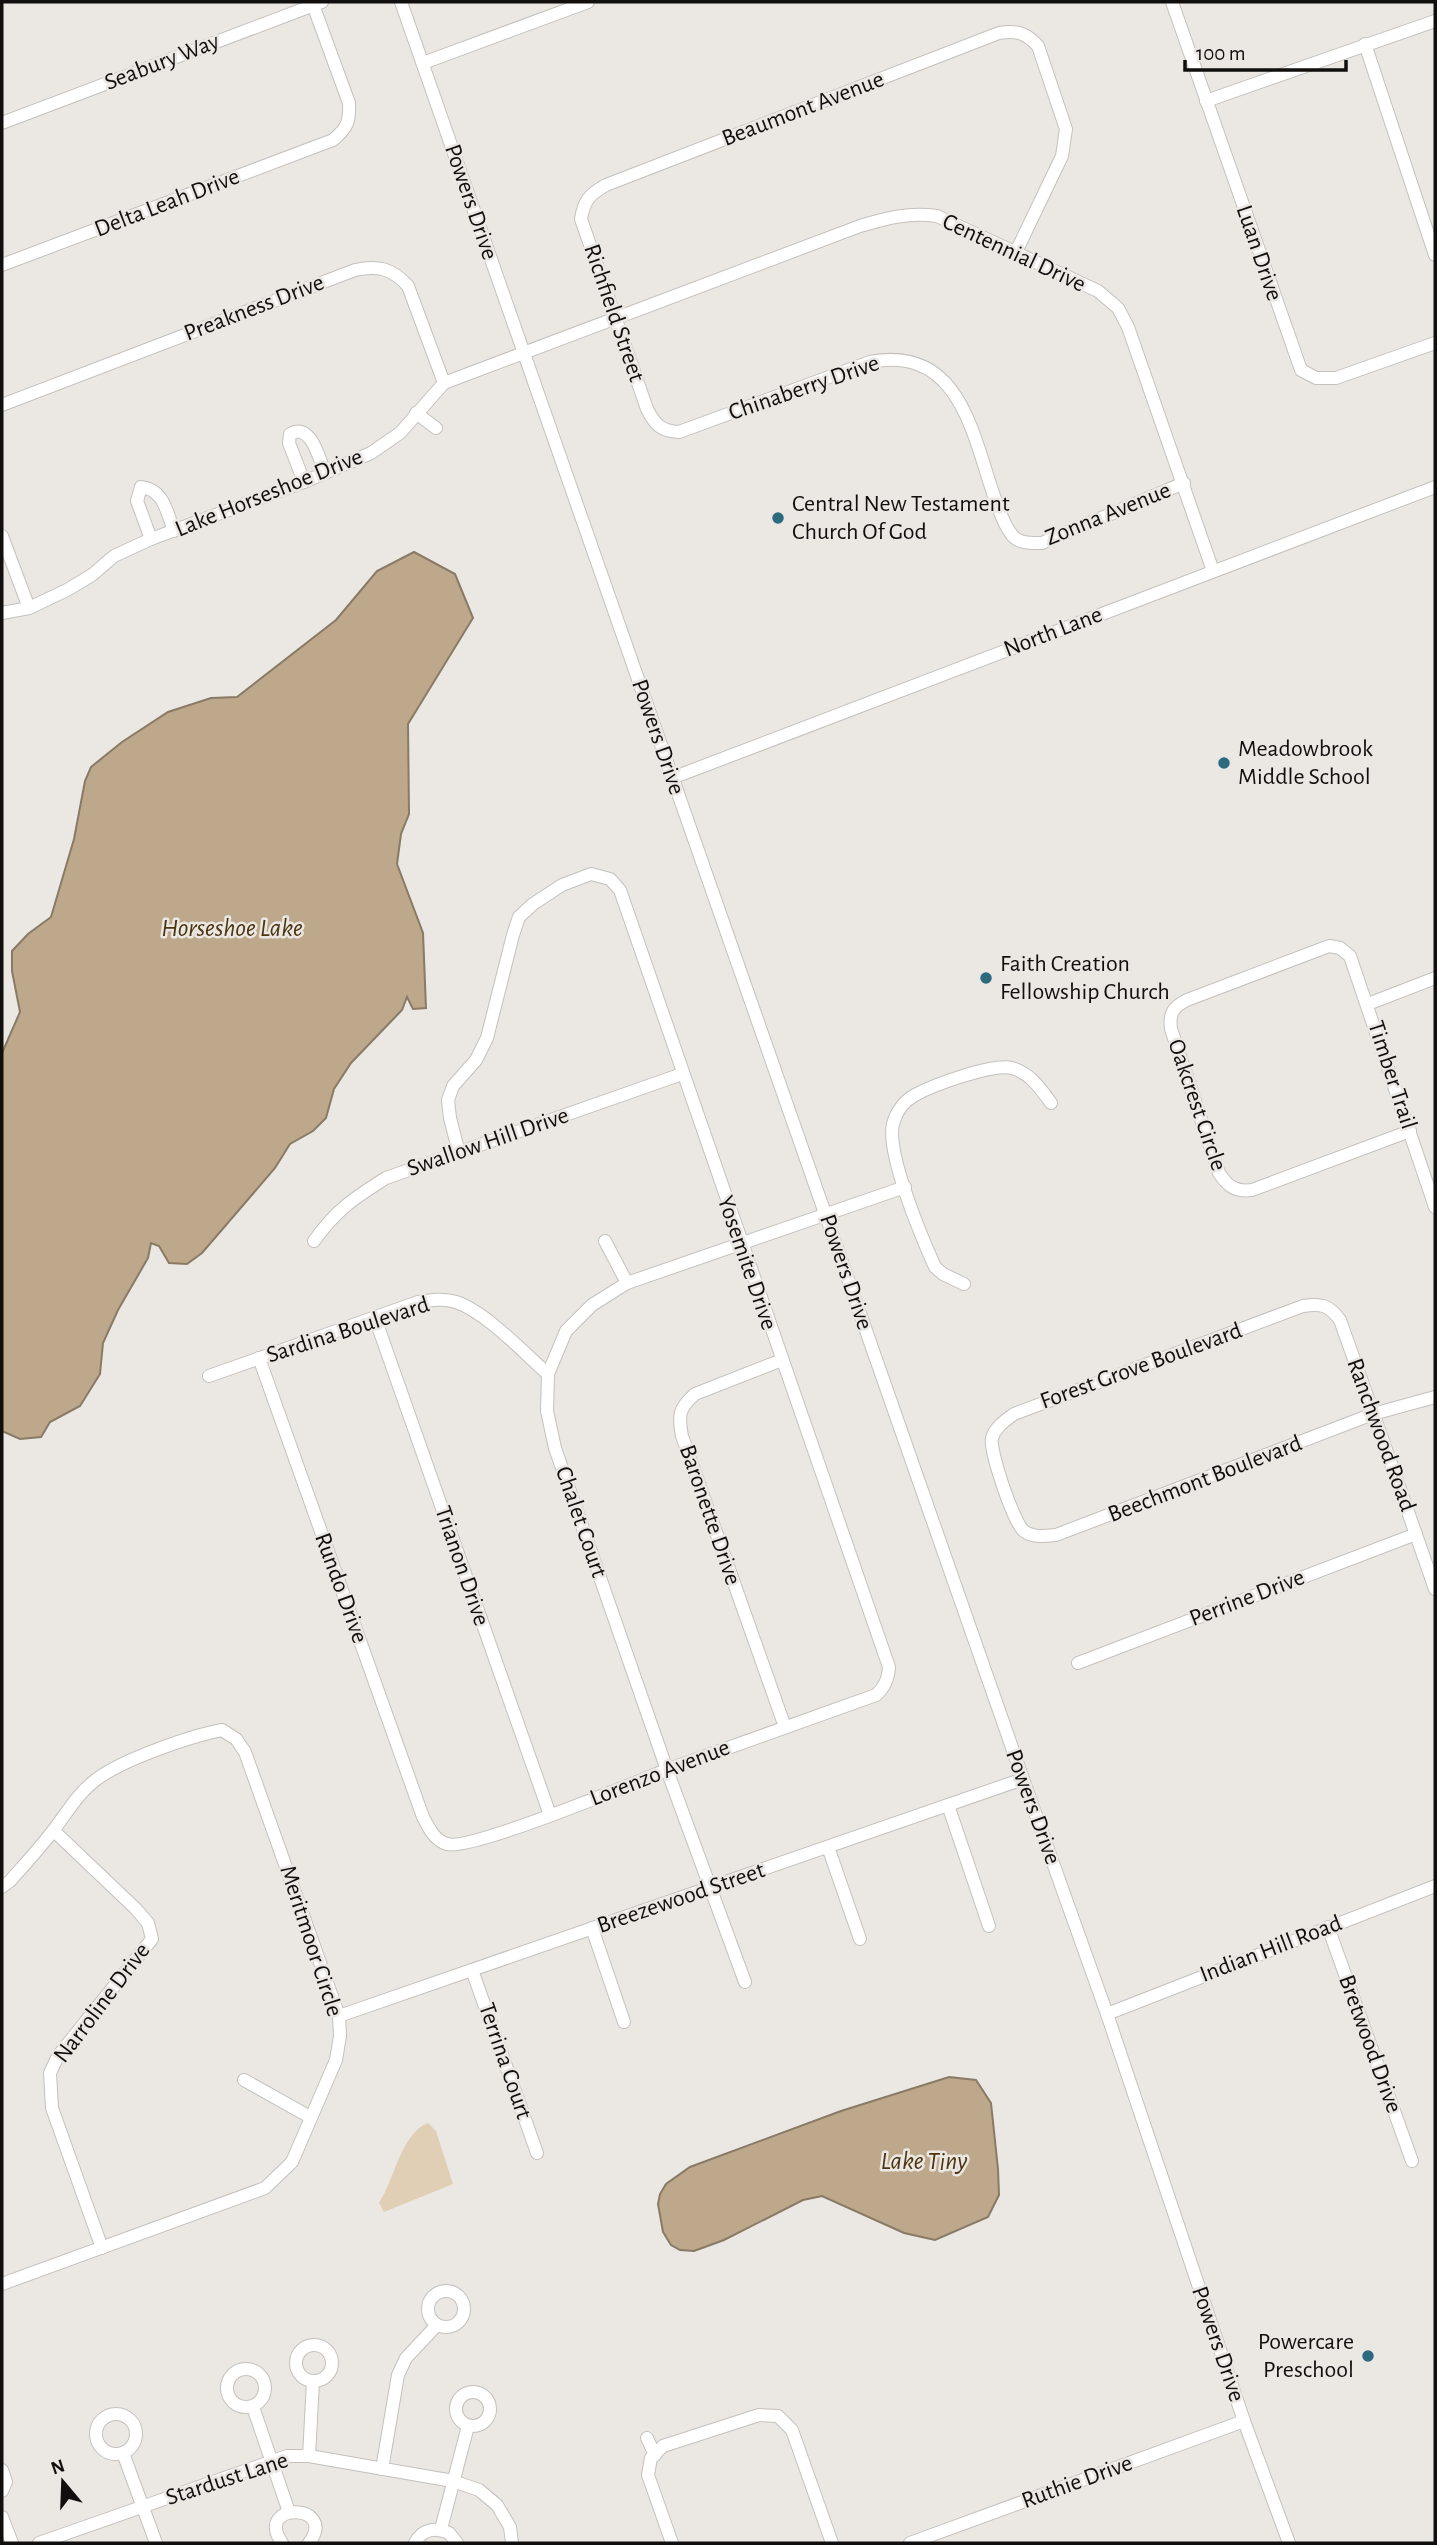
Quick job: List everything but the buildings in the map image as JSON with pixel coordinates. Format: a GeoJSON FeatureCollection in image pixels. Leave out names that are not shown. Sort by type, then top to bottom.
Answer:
{"type":"FeatureCollection","features":[{"type":"Feature","properties":{"kind":"street","name":"Powers Drive"},"geometry":{"type":"LineString","coordinates":[[401,2],[1107,2014],[1244,2421],[1289,2543]]}},
{"type":"Feature","properties":{"kind":"street"},"geometry":{"type":"LineString","coordinates":[[423,63],[587,2]]}},
{"type":"Feature","properties":{"kind":"street","name":"Luan Drive"},"geometry":{"type":"LineString","coordinates":[[1172,2],[1301,370],[1315,378],[1335,378],[1435,343]]}},
{"type":"Feature","properties":{"kind":"street","name":"Seabury Way"},"geometry":{"type":"LineString","coordinates":[[2,123],[316,3]]}},
{"type":"Feature","properties":{"kind":"street","name":"Delta Leah Drive"},"geometry":{"type":"LineString","coordinates":[[2,265],[333,140],[346,128],[350,118],[349,103],[316,3]]}},
{"type":"Feature","properties":{"kind":"street"},"geometry":{"type":"LineString","coordinates":[[1206,101],[1435,21]]}},
{"type":"Feature","properties":{"kind":"street","name":"Beaumont Avenue"},"geometry":{"type":"LineString","coordinates":[[607,185],[999,33],[1013,31],[1028,35],[1038,46],[1066,129],[1062,156],[1016,252]]}},
{"type":"Feature","properties":{"kind":"street"},"geometry":{"type":"LineString","coordinates":[[1365,44],[1435,255]]}},
{"type":"Feature","properties":{"kind":"street","name":"Richfield Street"},"geometry":{"type":"LineString","coordinates":[[607,185],[591,193],[583,204],[581,219],[647,409],[655,425],[666,431],[679,432]]}},
{"type":"Feature","properties":{"kind":"street","name":"Centennial Drive"},"geometry":{"type":"LineString","coordinates":[[523,353],[860,226],[897,215],[937,216],[1098,291],[1118,308],[1128,327],[1213,570]]}},
{"type":"Feature","properties":{"kind":"street","name":"Preakness Drive"},"geometry":{"type":"LineString","coordinates":[[2,405],[368,267],[386,268],[408,286],[444,383]]}},
{"type":"Feature","properties":{"kind":"street","name":"Lake Horseshoe Drive"},"geometry":{"type":"LineString","coordinates":[[2,613],[29,608],[67,590],[92,575],[114,556],[151,539],[304,482],[371,453],[400,433],[444,383],[523,353]]}},
{"type":"Feature","properties":{"kind":"street","name":"Chinaberry Drive"},"geometry":{"type":"LineString","coordinates":[[679,432],[870,362],[889,359],[909,362],[939,375],[954,391],[964,411],[1002,518]]}},
{"type":"Feature","properties":{"kind":"street"},"geometry":{"type":"LineString","coordinates":[[416,413],[436,428]]}},
{"type":"Feature","properties":{"kind":"street"},"geometry":{"type":"LineString","coordinates":[[304,482],[289,443],[290,434],[296,431],[303,431],[309,436],[325,473]]}},
{"type":"Feature","properties":{"kind":"street","name":"Zonna Avenue"},"geometry":{"type":"LineString","coordinates":[[1002,518],[1013,537],[1028,543],[1042,543],[1184,483]]}},
{"type":"Feature","properties":{"kind":"street"},"geometry":{"type":"LineString","coordinates":[[151,539],[136,501],[141,487],[152,488],[160,495],[174,531]]}},
{"type":"Feature","properties":{"kind":"street","name":"North Lane"},"geometry":{"type":"LineString","coordinates":[[672,778],[1435,487]]}},
{"type":"Feature","properties":{"kind":"street"},"geometry":{"type":"LineString","coordinates":[[2,536],[29,608]]}},
{"type":"Feature","properties":{"kind":"street","name":"Yosemite Drive"},"geometry":{"type":"LineString","coordinates":[[459,1153],[448,1100],[453,1086],[476,1060],[486,1038],[519,917],[562,885],[591,874],[610,879],[620,890],[889,1667]]}},
{"type":"Feature","properties":{"kind":"street","name":"Oakcrest Circle"},"geometry":{"type":"LineString","coordinates":[[1340,948],[1329,946],[1175,1006],[1170,1017],[1171,1029],[1219,1173],[1226,1185],[1240,1191],[1252,1190],[1410,1131]]}},
{"type":"Feature","properties":{"kind":"street","name":"Timber Trail"},"geometry":{"type":"LineString","coordinates":[[1340,948],[1350,956],[1368,1004],[1435,1207]]}},
{"type":"Feature","properties":{"kind":"street"},"geometry":{"type":"LineString","coordinates":[[1368,1004],[1435,978]]}},
{"type":"Feature","properties":{"kind":"street"},"geometry":{"type":"LineString","coordinates":[[964,1284],[935,1267],[905,1187],[891,1140],[893,1123],[900,1108],[915,1095],[981,1070],[1009,1067],[1025,1073],[1051,1103]]}},
{"type":"Feature","properties":{"kind":"street","name":"Swallow Hill Drive"},"geometry":{"type":"LineString","coordinates":[[314,1241],[326,1224],[348,1202],[386,1178],[682,1074]]}},
{"type":"Feature","properties":{"kind":"street","name":"Chalet Court"},"geometry":{"type":"LineString","coordinates":[[745,1982],[667,1770],[555,1448],[547,1411],[548,1374],[566,1331],[592,1305],[627,1283],[905,1187]]}},
{"type":"Feature","properties":{"kind":"street"},"geometry":{"type":"LineString","coordinates":[[605,1241],[627,1283]]}},
{"type":"Feature","properties":{"kind":"street","name":"Sardina Boulevard"},"geometry":{"type":"LineString","coordinates":[[209,1376],[418,1302],[436,1299],[455,1301],[475,1311],[548,1374]]}},
{"type":"Feature","properties":{"kind":"street","name":"Forest Grove Boulevard"},"geometry":{"type":"LineString","coordinates":[[1004,1483],[993,1451],[992,1438],[1000,1424],[1014,1414],[1303,1306],[1318,1303],[1332,1309],[1340,1320]]}},
{"type":"Feature","properties":{"kind":"street","name":"Trianon Drive"},"geometry":{"type":"LineString","coordinates":[[375,1318],[550,1815]]}},
{"type":"Feature","properties":{"kind":"street","name":"Ranchwood Road"},"geometry":{"type":"LineString","coordinates":[[1340,1320],[1435,1590]]}},
{"type":"Feature","properties":{"kind":"street","name":"Rundo Drive"},"geometry":{"type":"LineString","coordinates":[[259,1358],[423,1817]]}},
{"type":"Feature","properties":{"kind":"street","name":"Baronette Drive"},"geometry":{"type":"LineString","coordinates":[[782,1360],[695,1394],[684,1404],[679,1418],[682,1436],[785,1727]]}},
{"type":"Feature","properties":{"kind":"street","name":"Beechmont Boulevard"},"geometry":{"type":"LineString","coordinates":[[1004,1483],[1023,1531],[1036,1536],[1056,1535],[1392,1407],[1435,1397]]}},
{"type":"Feature","properties":{"kind":"street","name":"Perrine Drive"},"geometry":{"type":"LineString","coordinates":[[1078,1662],[1416,1534]]}},
{"type":"Feature","properties":{"kind":"street","name":"Lorenzo Avenue"},"geometry":{"type":"LineString","coordinates":[[423,1817],[433,1836],[448,1844],[465,1844],[876,1695],[883,1689],[889,1667]]}},
{"type":"Feature","properties":{"kind":"street","name":"Meritmoor Circle"},"geometry":{"type":"LineString","coordinates":[[2,1887],[54,1831],[80,1795],[97,1779],[118,1766],[204,1734],[222,1730],[236,1740],[245,1752],[339,2016],[340,2036],[337,2060],[292,2162],[265,2188],[2,2284]]}},
{"type":"Feature","properties":{"kind":"street","name":"Breezewood Street"},"geometry":{"type":"LineString","coordinates":[[339,2016],[1023,1779]]}},
{"type":"Feature","properties":{"kind":"street"},"geometry":{"type":"LineString","coordinates":[[948,1805],[989,1926]]}},
{"type":"Feature","properties":{"kind":"street","name":"Narroline Drive"},"geometry":{"type":"LineString","coordinates":[[54,1831],[136,1909],[148,1923],[152,1939],[58,2056],[50,2073],[52,2108],[102,2248]]}},
{"type":"Feature","properties":{"kind":"street"},"geometry":{"type":"LineString","coordinates":[[828,1847],[860,1939]]}},
{"type":"Feature","properties":{"kind":"street","name":"Indian Hill Road"},"geometry":{"type":"LineString","coordinates":[[1107,2014],[1435,1886]]}},
{"type":"Feature","properties":{"kind":"street","name":"Bretwood Drive"},"geometry":{"type":"LineString","coordinates":[[1328,1927],[1412,2161]]}},
{"type":"Feature","properties":{"kind":"street"},"geometry":{"type":"LineString","coordinates":[[592,1928],[624,2022]]}},
{"type":"Feature","properties":{"kind":"street","name":"Terrina Court"},"geometry":{"type":"LineString","coordinates":[[472,1970],[537,2153]]}},
{"type":"Feature","properties":{"kind":"street"},"geometry":{"type":"LineString","coordinates":[[244,2080],[310,2117]]}},
{"type":"Feature","properties":{"kind":"street"},"geometry":{"type":"LineString","coordinates":[[382,2469],[398,2375],[406,2358],[437,2325]]}},
{"type":"Feature","properties":{"kind":"street"},"geometry":{"type":"LineString","coordinates":[[309,2456],[313,2381]]}},
{"type":"Feature","properties":{"kind":"street"},"geometry":{"type":"LineString","coordinates":[[253,2407],[289,2512]]}},
{"type":"Feature","properties":{"kind":"street"},"geometry":{"type":"LineString","coordinates":[[672,2543],[648,2475],[652,2458],[663,2446],[760,2415],[778,2416],[792,2430],[832,2543]]}},
{"type":"Feature","properties":{"kind":"street","name":"Ruthie Drive"},"geometry":{"type":"LineString","coordinates":[[910,2543],[1244,2421]]}},
{"type":"Feature","properties":{"kind":"street"},"geometry":{"type":"LineString","coordinates":[[441,2529],[468,2426]]}},
{"type":"Feature","properties":{"kind":"street"},"geometry":{"type":"LineString","coordinates":[[647,2438],[655,2455]]}},
{"type":"Feature","properties":{"kind":"street"},"geometry":{"type":"LineString","coordinates":[[123,2453],[156,2543]]}},
{"type":"Feature","properties":{"kind":"street","name":"Stardust Lane"},"geometry":{"type":"LineString","coordinates":[[39,2543],[272,2459],[309,2456],[453,2481],[479,2490],[497,2505],[510,2526],[512,2543]]}},
{"type":"Feature","properties":{"kind":"street"},"geometry":{"type":"LineString","coordinates":[[2,2470],[6,2482],[2,2491]]}},
{"type":"Feature","properties":{"kind":"street"},"geometry":{"type":"LineString","coordinates":[[282,2543],[276,2529],[283,2515],[289,2512],[304,2512],[310,2517],[315,2531],[309,2543]]}},
{"type":"Feature","properties":{"kind":"street"},"geometry":{"type":"LineString","coordinates":[[2,2517],[12,2543]]}},
{"type":"Feature","properties":{"kind":"street"},"geometry":{"type":"LineString","coordinates":[[415,2543],[423,2532],[432,2529],[449,2533],[457,2543]]}},
{"type":"Feature","properties":{"kind":"shaded area"},"geometry":{"type":"Polygon","coordinates":[[[428,2123],[436,2131],[453,2184],[384,2212],[379,2203],[405,2147],[419,2128],[428,2123]]]}},
{"type":"Feature","properties":{"kind":"water","name":"Horseshoe Lake"},"geometry":{"type":"Polygon","coordinates":[[[414,552],[455,574],[473,618],[408,724],[409,814],[401,834],[397,864],[423,933],[426,1008],[413,1009],[407,997],[402,1010],[351,1063],[334,1089],[326,1118],[313,1131],[290,1144],[275,1168],[202,1253],[187,1264],[169,1263],[159,1246],[151,1243],[148,1258],[118,1310],[103,1343],[100,1374],[80,1406],[50,1422],[41,1437],[20,1439],[2,1431],[2,1053],[20,1012],[12,971],[12,951],[28,934],[51,917],[74,839],[85,781],[91,767],[122,742],[168,712],[211,698],[237,697],[336,620],[377,571],[414,552]]]}},
{"type":"Feature","properties":{"kind":"water","name":"Lake Tiny"},"geometry":{"type":"Polygon","coordinates":[[[949,2077],[976,2080],[991,2103],[999,2195],[988,2217],[935,2240],[904,2233],[822,2196],[803,2200],[724,2240],[694,2251],[680,2250],[671,2245],[663,2232],[658,2204],[660,2194],[666,2184],[690,2167],[841,2111],[949,2077]]]}},
{"type":"Feature","properties":{"kind":"place","name":"Central New Testament Church Of God"},"geometry":{"type":"Point","coordinates":[778,518]}},
{"type":"Feature","properties":{"kind":"place","name":"Meadowbrook Middle School"},"geometry":{"type":"Point","coordinates":[1224,763]}},
{"type":"Feature","properties":{"kind":"place","name":"Faith Creation Fellowship Church"},"geometry":{"type":"Point","coordinates":[986,978]}},
{"type":"Feature","properties":{"kind":"place","name":"Powercare Preschool"},"geometry":{"type":"Point","coordinates":[1368,2356]}}]}
